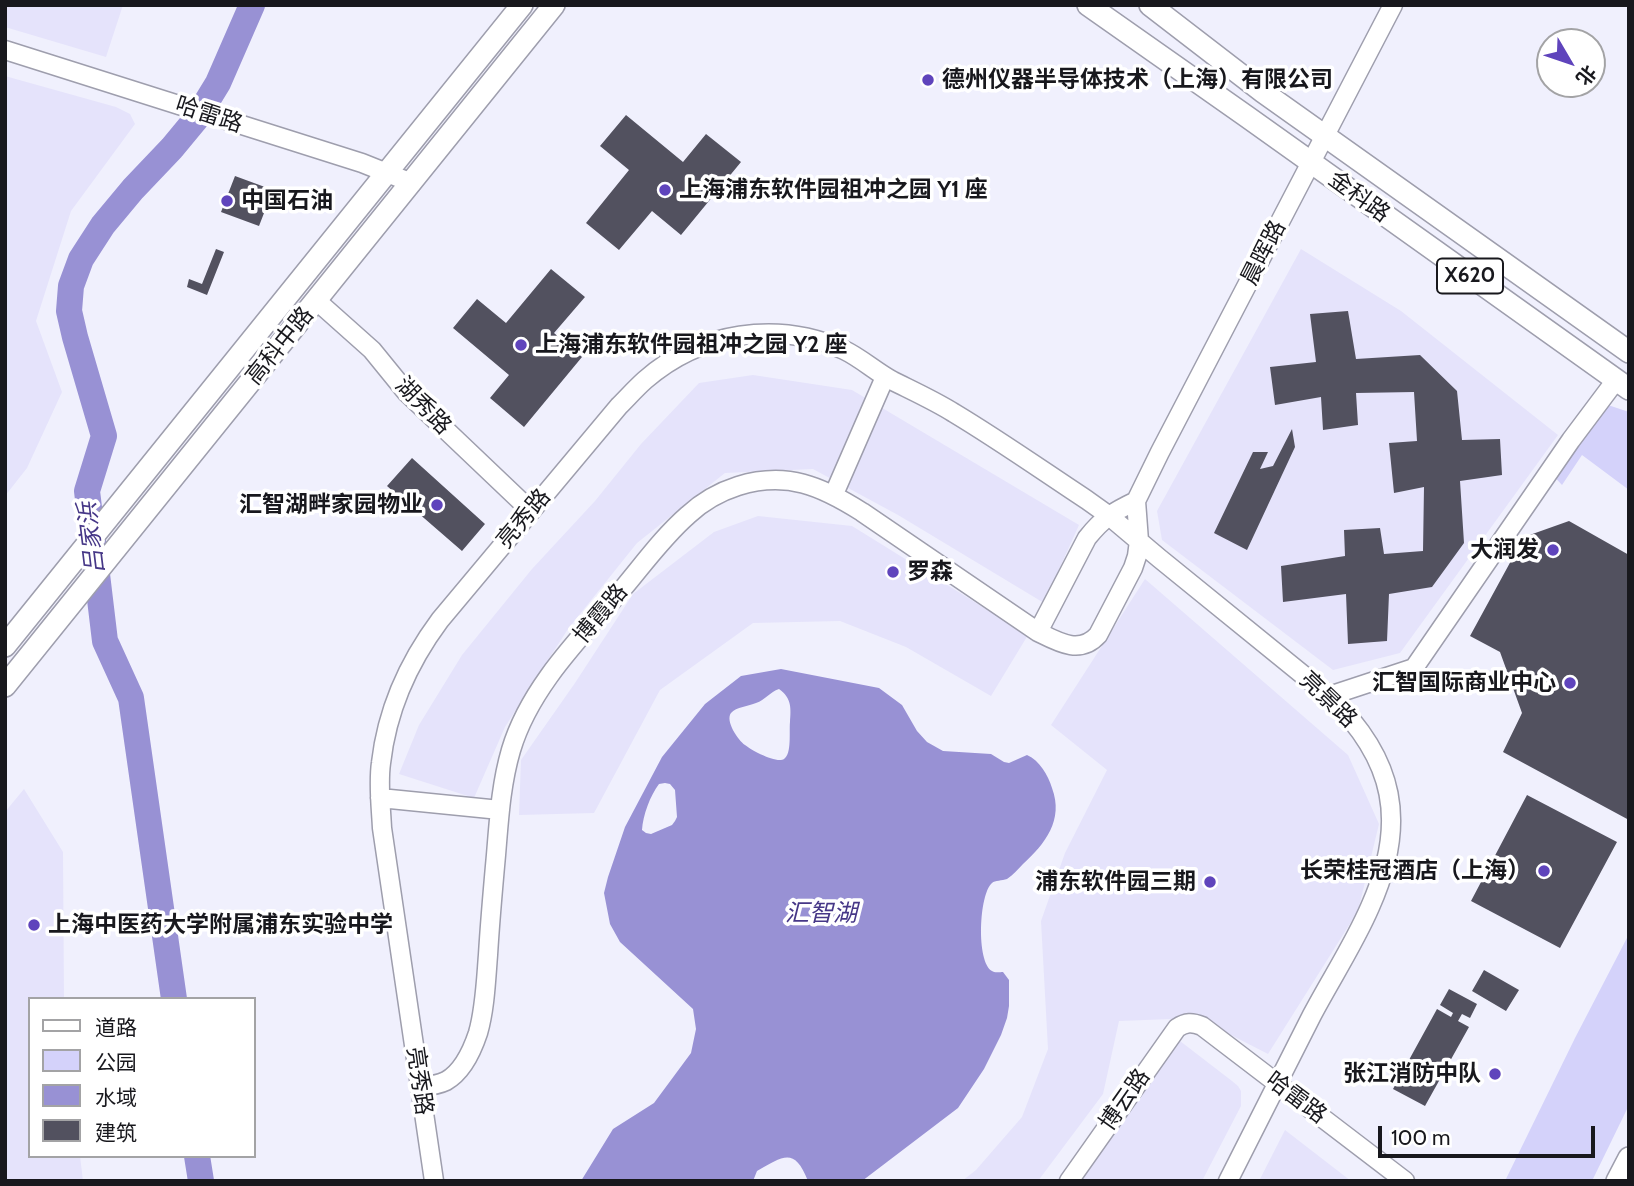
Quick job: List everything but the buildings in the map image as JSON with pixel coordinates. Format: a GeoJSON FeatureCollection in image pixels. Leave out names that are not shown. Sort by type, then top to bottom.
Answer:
{"type":"FeatureCollection","features":[{"type":"Feature","properties":{"kind":"main road","name":"高科中路"},"geometry":{"type":"LineString","coordinates":[[5,646],[522,5]]}},
{"type":"Feature","properties":{"kind":"main road","name":"高科中路"},"geometry":{"type":"LineString","coordinates":[[5,686],[554,5]]}},
{"type":"Feature","properties":{"kind":"main road","name":"金科路"},"geometry":{"type":"LineString","coordinates":[[1088,5],[1622,385]]}},
{"type":"Feature","properties":{"kind":"main road","name":"金科路"},"geometry":{"type":"LineString","coordinates":[[1150,5],[1263,92],[1629,352]]}},
{"type":"Feature","properties":{"kind":"main road"},"geometry":{"type":"LineString","coordinates":[[1617,1181],[1629,1158]]}},
{"type":"Feature","properties":{"kind":"street","name":"晨晖路"},"geometry":{"type":"LineString","coordinates":[[1136,501],[1393,5]]}},
{"type":"Feature","properties":{"kind":"street","name":"哈雷路"},"geometry":{"type":"LineString","coordinates":[[5,50],[388,172],[412,183]]}},
{"type":"Feature","properties":{"kind":"street","name":"湖秀路"},"geometry":{"type":"LineString","coordinates":[[317,300],[372,350],[416,402],[531,511]]}},
{"type":"Feature","properties":{"kind":"street","name":"亮秀路"},"geometry":{"type":"LineString","coordinates":[[434,1181],[382,828],[381,765],[386,735],[401,685],[414,658],[440,620],[619,406],[646,379],[672,360],[701,345],[734,336],[763,333],[816,339],[846,351],[885,377],[953,412],[1108,515]]}},
{"type":"Feature","properties":{"kind":"street"},"geometry":{"type":"LineString","coordinates":[[834,494],[885,377]]}},
{"type":"Feature","properties":{"kind":"street"},"geometry":{"type":"LineString","coordinates":[[1329,696],[1414,668],[1571,440],[1622,385]]}},
{"type":"Feature","properties":{"kind":"street","name":"博霞路"},"geometry":{"type":"LineString","coordinates":[[420,1087],[446,1081],[455,1074],[468,1055],[478,1032],[486,979],[502,790],[512,748],[528,710],[539,691],[588,629],[688,514],[722,491],[758,481],[795,481],[815,486],[834,494],[1038,632]]}},
{"type":"Feature","properties":{"kind":"street"},"geometry":{"type":"LineString","coordinates":[[1136,501],[1139,541],[1137,555],[1133,568],[1098,635],[1090,643],[1078,646],[1065,644],[1038,632],[1087,538],[1108,515],[1136,501]]}},
{"type":"Feature","properties":{"kind":"street","name":"亮景路"},"geometry":{"type":"LineString","coordinates":[[1108,515],[1349,715],[1373,750],[1383,772],[1389,796],[1392,826],[1389,852],[1370,908],[1228,1181]]}},
{"type":"Feature","properties":{"kind":"street"},"geometry":{"type":"LineString","coordinates":[[380,798],[500,810]]}},
{"type":"Feature","properties":{"kind":"street","name":"哈雷路"},"geometry":{"type":"LineString","coordinates":[[1185,1023],[1202,1026],[1405,1181]]}},
{"type":"Feature","properties":{"kind":"street","name":"博云路"},"geometry":{"type":"LineString","coordinates":[[1069,1181],[1177,1028],[1185,1023]]}},
{"type":"Feature","properties":{"kind":"shaded area"},"geometry":{"type":"Polygon","coordinates":[[[5,5],[123,5],[106,57],[5,27],[5,5]]]}},
{"type":"Feature","properties":{"kind":"shaded area"},"geometry":{"type":"Polygon","coordinates":[[[5,76],[116,107],[130,114],[135,124],[71,211],[36,321],[62,392],[27,468],[5,496],[5,76]]]}},
{"type":"Feature","properties":{"kind":"shaded area"},"geometry":{"type":"Polygon","coordinates":[[[1301,249],[1401,311],[1558,435],[1400,653],[1333,670],[1162,540],[1157,511],[1301,249]]]}},
{"type":"Feature","properties":{"kind":"shaded area"},"geometry":{"type":"Polygon","coordinates":[[[753,375],[852,390],[1079,525],[1044,603],[898,515],[813,469],[725,473],[637,543],[568,629],[505,727],[474,798],[399,774],[419,725],[462,655],[532,569],[595,501],[641,444],[699,383],[753,375]]]}},
{"type":"Feature","properties":{"kind":"shaded area"},"geometry":{"type":"Polygon","coordinates":[[[758,516],[852,526],[1028,635],[991,696],[906,647],[840,621],[753,623],[660,690],[594,813],[519,815],[521,760],[633,594],[714,532],[758,516]]]}},
{"type":"Feature","properties":{"kind":"shaded area","name":"浦东软件园三期"},"geometry":{"type":"Polygon","coordinates":[[[1145,579],[1348,755],[1379,824],[1358,911],[1268,1054],[1198,1018],[1119,1021],[1103,1094],[1038,1181],[962,1181],[976,1170],[1022,1117],[1048,1049],[1041,921],[1065,853],[1107,770],[1051,725],[1145,579]]]}},
{"type":"Feature","properties":{"kind":"shaded area","name":"上海中医药大学附属浦东实验中学"},"geometry":{"type":"Polygon","coordinates":[[[24,789],[63,852],[64,997],[28,997],[28,1158],[80,1158],[83,1181],[5,1181],[5,812],[24,789]]]}},
{"type":"Feature","properties":{"kind":"shaded area"},"geometry":{"type":"Polygon","coordinates":[[[1180,1041],[1241,1091],[1241,1106],[1202,1181],[1080,1181],[1180,1041]]]}},
{"type":"Feature","properties":{"kind":"shaded area"},"geometry":{"type":"Polygon","coordinates":[[[1285,1130],[1351,1181],[1259,1181],[1285,1130]]]}},
{"type":"Feature","properties":{"kind":"green space"},"geometry":{"type":"Polygon","coordinates":[[[1608,405],[1629,412],[1629,490],[1582,455],[1562,485],[1549,471],[1608,405]]]}},
{"type":"Feature","properties":{"kind":"green space"},"geometry":{"type":"Polygon","coordinates":[[[1629,934],[1629,1105],[1592,1181],[1505,1181],[1575,1038],[1629,934]]]}},
{"type":"Feature","properties":{"kind":"water","name":"汇智湖"},"geometry":{"type":"Polygon","coordinates":[[[781,669],[879,688],[902,705],[917,731],[927,742],[943,751],[991,754],[1009,763],[1027,755],[1043,769],[1055,800],[1056,811],[1050,831],[1045,840],[1011,876],[992,883],[984,900],[982,913],[983,955],[987,965],[993,972],[1003,972],[1009,980],[1007,1018],[984,1069],[958,1108],[862,1181],[808,1181],[798,1163],[787,1158],[757,1171],[753,1181],[581,1181],[613,1129],[654,1103],[691,1053],[696,1029],[693,1009],[620,942],[610,924],[604,893],[625,827],[662,757],[705,704],[741,676],[781,669]],[[779,689],[759,702],[733,711],[730,716],[736,735],[745,745],[776,760],[787,756],[790,742],[790,704],[779,689]],[[665,783],[659,784],[648,806],[642,830],[646,833],[651,834],[672,825],[677,817],[675,790],[665,783]]]}},
{"type":"Feature","properties":{"kind":"waterway","name":"吕家浜"},"geometry":{"type":"LineString","coordinates":[[174,997],[131,698],[105,641],[87,491],[104,436],[69,311],[71,286],[81,259],[103,225],[196,119],[218,83],[252,5]]}},
{"type":"Feature","properties":{"kind":"waterway","name":"吕家浜"},"geometry":{"type":"LineString","coordinates":[[197,1158],[201,1181]]}},
{"type":"Feature","properties":{"kind":"place","name":"德州仪器半导体技术（上海）有限公司"},"geometry":{"type":"Point","coordinates":[928,80]}},
{"type":"Feature","properties":{"kind":"place","name":"上海浦东软件园祖冲之园 Y1 座"},"geometry":{"type":"Point","coordinates":[665,190]}},
{"type":"Feature","properties":{"kind":"place","name":"中国石油"},"geometry":{"type":"Point","coordinates":[227,201]}},
{"type":"Feature","properties":{"kind":"place","name":"上海浦东软件园祖冲之园 Y2 座"},"geometry":{"type":"Point","coordinates":[521,345]}},
{"type":"Feature","properties":{"kind":"place","name":"汇智湖畔家园物业"},"geometry":{"type":"Point","coordinates":[437,505]}},
{"type":"Feature","properties":{"kind":"place","name":"大润发"},"geometry":{"type":"Point","coordinates":[1553,550]}},
{"type":"Feature","properties":{"kind":"place","name":"罗森"},"geometry":{"type":"Point","coordinates":[893,572]}},
{"type":"Feature","properties":{"kind":"place","name":"汇智国际商业中心"},"geometry":{"type":"Point","coordinates":[1570,683]}},
{"type":"Feature","properties":{"kind":"place","name":"长荣桂冠酒店（上海）"},"geometry":{"type":"Point","coordinates":[1544,871]}},
{"type":"Feature","properties":{"kind":"place","name":"浦东软件园三期"},"geometry":{"type":"Point","coordinates":[1210,882]}},
{"type":"Feature","properties":{"kind":"place","name":"上海中医药大学附属浦东实验中学"},"geometry":{"type":"Point","coordinates":[34,925]}},
{"type":"Feature","properties":{"kind":"place","name":"张江消防中队"},"geometry":{"type":"Point","coordinates":[1495,1074]}}]}
